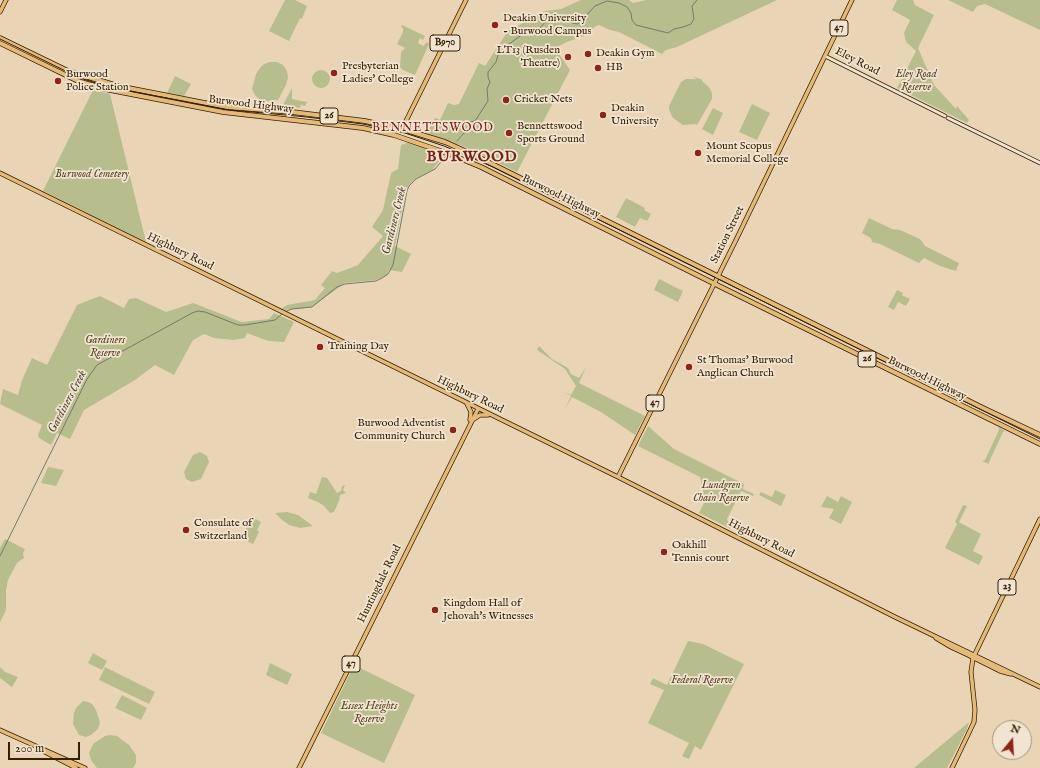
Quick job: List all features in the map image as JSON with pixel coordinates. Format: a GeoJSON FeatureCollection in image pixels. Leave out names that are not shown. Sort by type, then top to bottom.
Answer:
{"type":"FeatureCollection","features":[{"type":"Feature","properties":{"kind":"highway","name":"Burwood Highway"},"geometry":{"type":"LineString","coordinates":[[0,38],[90,86],[118,92],[141,93],[225,107],[358,120],[402,129],[439,140],[466,151],[1023,428],[1040,435]]}},
{"type":"Feature","properties":{"kind":"highway","name":"Burwood Highway"},"geometry":{"type":"LineString","coordinates":[[0,43],[42,61]]}},
{"type":"Feature","properties":{"kind":"highway","name":"Burwood Highway"},"geometry":{"type":"LineString","coordinates":[[58,69],[141,93],[223,112],[257,117],[344,125],[373,130],[400,137],[452,155],[514,184],[768,311],[1040,444]]}},
{"type":"Feature","properties":{"kind":"highway"},"geometry":{"type":"LineString","coordinates":[[90,86],[93,79]]}},
{"type":"Feature","properties":{"kind":"highway"},"geometry":{"type":"LineString","coordinates":[[108,84],[115,88],[118,92]]}},
{"type":"Feature","properties":{"kind":"highway"},"geometry":{"type":"LineString","coordinates":[[223,112],[225,107]]}},
{"type":"Feature","properties":{"kind":"highway"},"geometry":{"type":"LineString","coordinates":[[246,108],[256,112],[257,117]]}},
{"type":"Feature","properties":{"kind":"highway"},"geometry":{"type":"LineString","coordinates":[[400,137],[402,129]]}},
{"type":"Feature","properties":{"kind":"highway"},"geometry":{"type":"LineString","coordinates":[[514,184],[518,177]]}},
{"type":"Feature","properties":{"kind":"highway"},"geometry":{"type":"LineString","coordinates":[[664,259],[666,254],[665,250]]}},
{"type":"Feature","properties":{"kind":"highway"},"geometry":{"type":"LineString","coordinates":[[768,311],[767,306],[769,302]]}},
{"type":"Feature","properties":{"kind":"highway"},"geometry":{"type":"LineString","coordinates":[[1020,434],[1023,428]]}},
{"type":"Feature","properties":{"kind":"main road"},"geometry":{"type":"LineString","coordinates":[[0,12],[6,0]]}},
{"type":"Feature","properties":{"kind":"main road","name":"B970"},"geometry":{"type":"LineString","coordinates":[[402,129],[466,0]]}},
{"type":"Feature","properties":{"kind":"main road","name":"Station Street"},"geometry":{"type":"LineString","coordinates":[[618,477],[718,276],[852,0]]}},
{"type":"Feature","properties":{"kind":"main road","name":"Eley Road"},"geometry":{"type":"LineString","coordinates":[[825,56],[1040,163]]}},
{"type":"Feature","properties":{"kind":"main road"},"geometry":{"type":"LineString","coordinates":[[407,120],[406,126],[409,131]]}},
{"type":"Feature","properties":{"kind":"main road","name":"Highbury Road"},"geometry":{"type":"LineString","coordinates":[[0,173],[618,477],[974,656],[1040,687]]}},
{"type":"Feature","properties":{"kind":"main road"},"geometry":{"type":"LineString","coordinates":[[466,403],[471,412],[469,425]]}},
{"type":"Feature","properties":{"kind":"main road","name":"Huntingdale Road"},"geometry":{"type":"LineString","coordinates":[[299,768],[478,409]]}},
{"type":"Feature","properties":{"kind":"main road"},"geometry":{"type":"LineString","coordinates":[[469,425],[480,415],[491,415]]}},
{"type":"Feature","properties":{"kind":"main road","name":"23"},"geometry":{"type":"LineString","coordinates":[[952,768],[974,722],[975,710],[971,672],[974,656],[1040,519]]}},
{"type":"Feature","properties":{"kind":"main road"},"geometry":{"type":"LineString","coordinates":[[0,730],[76,768]]}},
{"type":"Feature","properties":{"kind":"main road"},"geometry":{"type":"LineString","coordinates":[[35,747],[85,768]]}},
{"type":"Feature","properties":{"kind":"green space"},"geometry":{"type":"Polygon","coordinates":[[[285,0],[295,0],[307,6],[302,19],[300,18],[289,41],[269,31],[285,0]]]}},
{"type":"Feature","properties":{"kind":"green space"},"geometry":{"type":"Polygon","coordinates":[[[581,0],[629,0],[633,3],[646,0],[777,0],[677,47],[666,50],[662,54],[619,32],[599,25],[584,36],[555,48],[570,70],[517,172],[465,147],[427,133],[435,118],[440,120],[448,103],[454,105],[459,104],[479,63],[485,66],[508,31],[545,11],[561,9],[581,0]]]}},
{"type":"Feature","properties":{"kind":"green space","name":"Eley Road Reserve"},"geometry":{"type":"Polygon","coordinates":[[[897,0],[913,0],[915,5],[934,15],[918,48],[934,85],[956,109],[957,106],[969,120],[967,123],[897,88],[916,51],[906,42],[904,33],[910,20],[892,10],[897,0]]]}},
{"type":"Feature","properties":{"kind":"green space"},"geometry":{"type":"Polygon","coordinates":[[[948,0],[1040,0],[1040,30],[985,4],[977,6],[973,12],[948,0]]]}},
{"type":"Feature","properties":{"kind":"green space"},"geometry":{"type":"Polygon","coordinates":[[[402,25],[425,36],[423,40],[420,38],[418,43],[423,46],[427,42],[429,44],[415,75],[403,70],[400,67],[401,52],[405,48],[397,44],[403,32],[403,28],[401,27],[402,25]]]}},
{"type":"Feature","properties":{"kind":"green space"},"geometry":{"type":"Polygon","coordinates":[[[277,62],[283,65],[287,71],[288,78],[278,100],[265,101],[259,99],[252,89],[256,74],[260,68],[264,64],[277,62]]]}},
{"type":"Feature","properties":{"kind":"green space"},"geometry":{"type":"Polygon","coordinates":[[[317,70],[325,70],[330,75],[328,86],[325,88],[317,88],[312,83],[312,75],[317,70]]]}},
{"type":"Feature","properties":{"kind":"green space"},"geometry":{"type":"Polygon","coordinates":[[[175,76],[191,84],[184,96],[167,93],[175,76]]]}},
{"type":"Feature","properties":{"kind":"green space"},"geometry":{"type":"Polygon","coordinates":[[[692,76],[703,80],[702,81],[709,87],[712,93],[712,99],[697,125],[683,125],[672,117],[669,106],[681,82],[686,79],[697,79],[692,76]]]}},
{"type":"Feature","properties":{"kind":"green space"},"geometry":{"type":"Polygon","coordinates":[[[292,88],[292,99],[307,102],[305,106],[301,105],[300,108],[283,105],[292,88]]]}},
{"type":"Feature","properties":{"kind":"green space","name":"Burwood Cemetery"},"geometry":{"type":"Polygon","coordinates":[[[93,90],[110,94],[146,242],[43,191],[93,90]]]}},
{"type":"Feature","properties":{"kind":"green space"},"geometry":{"type":"Polygon","coordinates":[[[752,104],[770,113],[757,140],[739,132],[752,104]]]}},
{"type":"Feature","properties":{"kind":"green space"},"geometry":{"type":"Polygon","coordinates":[[[713,108],[723,113],[713,135],[702,129],[713,108]]]}},
{"type":"Feature","properties":{"kind":"green space"},"geometry":{"type":"Polygon","coordinates":[[[409,142],[444,155],[432,170],[414,180],[408,186],[395,246],[411,254],[402,272],[389,270],[386,276],[376,280],[345,283],[312,307],[285,310],[281,309],[287,305],[315,300],[325,288],[321,285],[332,271],[337,273],[358,265],[383,236],[372,227],[383,210],[391,173],[398,169],[401,145],[409,142]]]}},
{"type":"Feature","properties":{"kind":"green space"},"geometry":{"type":"Polygon","coordinates":[[[626,198],[645,208],[644,210],[651,214],[647,221],[640,218],[635,227],[616,217],[626,198]]]}},
{"type":"Feature","properties":{"kind":"green space"},"geometry":{"type":"Polygon","coordinates":[[[869,218],[892,229],[900,230],[920,239],[925,246],[959,263],[956,271],[940,266],[924,258],[919,263],[880,244],[872,242],[871,238],[862,233],[869,218]]]}},
{"type":"Feature","properties":{"kind":"green space"},"geometry":{"type":"Polygon","coordinates":[[[659,279],[683,291],[678,302],[654,290],[659,279]]]}},
{"type":"Feature","properties":{"kind":"green space"},"geometry":{"type":"Polygon","coordinates":[[[897,290],[903,293],[902,295],[910,299],[906,306],[898,302],[894,310],[888,307],[897,290]]]}},
{"type":"Feature","properties":{"kind":"green space","name":"Gardiners Reserve"},"geometry":{"type":"Polygon","coordinates":[[[100,296],[124,308],[129,299],[136,298],[166,312],[193,303],[242,322],[269,319],[274,313],[294,322],[284,342],[268,341],[247,333],[245,338],[234,340],[214,338],[204,334],[193,340],[174,375],[155,365],[135,380],[84,410],[70,439],[57,433],[51,445],[39,438],[38,435],[42,425],[0,404],[3,389],[18,395],[22,380],[32,358],[47,365],[77,305],[100,296]]]}},
{"type":"Feature","properties":{"kind":"green space"},"geometry":{"type":"Polygon","coordinates":[[[539,346],[552,359],[568,368],[571,374],[579,378],[586,367],[579,383],[645,416],[635,435],[601,412],[572,397],[565,409],[571,396],[563,392],[571,395],[576,386],[565,369],[537,350],[539,346]]]}},
{"type":"Feature","properties":{"kind":"green space","name":"Lundgren Chain Reserve"},"geometry":{"type":"Polygon","coordinates":[[[648,426],[674,449],[744,484],[743,489],[754,494],[753,496],[741,491],[727,519],[731,529],[699,513],[705,501],[700,477],[638,446],[648,426]]]}},
{"type":"Feature","properties":{"kind":"green space"},"geometry":{"type":"Polygon","coordinates":[[[998,427],[1005,431],[1003,432],[989,464],[982,461],[985,460],[999,430],[998,427]]]}},
{"type":"Feature","properties":{"kind":"green space"},"geometry":{"type":"Polygon","coordinates":[[[200,452],[207,456],[209,462],[201,479],[192,482],[186,479],[184,472],[193,455],[200,452]]]}},
{"type":"Feature","properties":{"kind":"green space"},"geometry":{"type":"Polygon","coordinates":[[[48,467],[64,470],[56,486],[41,483],[48,467]]]}},
{"type":"Feature","properties":{"kind":"green space"},"geometry":{"type":"Polygon","coordinates":[[[322,477],[327,478],[337,493],[341,491],[342,486],[345,485],[343,490],[346,493],[340,495],[334,512],[330,513],[324,506],[308,498],[310,492],[316,494],[322,477]]]}},
{"type":"Feature","properties":{"kind":"green space"},"geometry":{"type":"Polygon","coordinates":[[[775,490],[786,495],[781,506],[759,495],[761,492],[772,497],[775,490]]]}},
{"type":"Feature","properties":{"kind":"green space"},"geometry":{"type":"Polygon","coordinates":[[[827,496],[838,502],[841,496],[852,502],[841,524],[829,518],[834,509],[821,507],[827,496]]]}},
{"type":"Feature","properties":{"kind":"green space"},"geometry":{"type":"Polygon","coordinates":[[[963,505],[967,506],[959,522],[981,534],[973,551],[983,556],[979,565],[945,548],[957,524],[955,522],[963,505]]]}},
{"type":"Feature","properties":{"kind":"green space"},"geometry":{"type":"Polygon","coordinates":[[[287,512],[298,515],[313,526],[300,528],[289,525],[275,513],[287,512]]]}},
{"type":"Feature","properties":{"kind":"green space"},"geometry":{"type":"Polygon","coordinates":[[[252,517],[261,522],[257,530],[259,532],[253,544],[241,538],[252,517]]]}},
{"type":"Feature","properties":{"kind":"green space"},"geometry":{"type":"Polygon","coordinates":[[[5,539],[25,549],[23,553],[24,558],[17,563],[8,580],[6,590],[6,610],[0,622],[0,548],[5,539]]]}},
{"type":"Feature","properties":{"kind":"green space","name":"Federal Reserve"},"geometry":{"type":"Polygon","coordinates":[[[688,641],[703,644],[744,664],[701,750],[695,746],[689,759],[682,756],[689,743],[648,723],[664,690],[650,684],[653,678],[667,685],[688,641]]]}},
{"type":"Feature","properties":{"kind":"green space"},"geometry":{"type":"Polygon","coordinates":[[[93,653],[107,661],[102,670],[88,663],[93,653]]]}},
{"type":"Feature","properties":{"kind":"green space"},"geometry":{"type":"Polygon","coordinates":[[[270,663],[292,674],[287,685],[266,675],[270,663]]]}},
{"type":"Feature","properties":{"kind":"green space","name":"Essex Heights Reserve"},"geometry":{"type":"Polygon","coordinates":[[[354,665],[415,695],[384,763],[321,733],[354,665]]]}},
{"type":"Feature","properties":{"kind":"green space"},"geometry":{"type":"Polygon","coordinates":[[[0,667],[5,672],[18,677],[12,687],[0,678],[0,667]]]}},
{"type":"Feature","properties":{"kind":"green space"},"geometry":{"type":"Polygon","coordinates":[[[105,667],[155,692],[149,704],[99,680],[105,667]]]}},
{"type":"Feature","properties":{"kind":"green space"},"geometry":{"type":"Polygon","coordinates":[[[122,695],[147,708],[141,720],[115,708],[122,695]]]}},
{"type":"Feature","properties":{"kind":"green space"},"geometry":{"type":"Polygon","coordinates":[[[83,701],[92,704],[96,710],[100,722],[98,729],[86,737],[79,735],[73,724],[76,708],[83,701]]]}},
{"type":"Feature","properties":{"kind":"green space"},"geometry":{"type":"Polygon","coordinates":[[[969,722],[967,729],[947,768],[914,768],[969,722]]]}},
{"type":"Feature","properties":{"kind":"green space"},"geometry":{"type":"Polygon","coordinates":[[[105,736],[117,736],[129,745],[136,755],[136,763],[133,768],[97,768],[91,760],[89,753],[93,744],[105,736]]]}},
{"type":"Feature","properties":{"kind":"waterway","name":"Gardiners Creek"},"geometry":{"type":"LineString","coordinates":[[457,141],[464,133],[468,132],[470,122],[475,121],[488,101],[487,89],[490,82],[488,72],[496,62],[498,55],[505,51],[509,44],[523,34],[539,29],[547,20],[569,20],[572,23],[578,24],[595,6],[607,1],[619,3],[627,7],[631,13],[632,20],[636,25],[668,33],[674,29],[691,24],[694,19],[692,6],[697,0]]}},
{"type":"Feature","properties":{"kind":"waterway","name":"Gardiners Creek"},"geometry":{"type":"LineString","coordinates":[[284,312],[292,309],[312,307],[337,287],[345,284],[376,281],[388,274],[393,265],[409,186],[416,179],[435,169],[446,156]]}},
{"type":"Feature","properties":{"kind":"waterway","name":"Gardiners Creek"},"geometry":{"type":"LineString","coordinates":[[0,556],[87,379],[97,365],[198,311],[205,312],[238,325],[275,320],[282,314]]}},
{"type":"Feature","properties":{"kind":"tram line"},"geometry":{"type":"LineString","coordinates":[[0,39],[80,78],[109,87],[230,110],[363,124],[405,133],[444,146],[493,167],[1040,439]]}},
{"type":"Feature","properties":{"kind":"place","name":"Deakin University - Burwood Campus"},"geometry":{"type":"Point","coordinates":[495,25]}},
{"type":"Feature","properties":{"kind":"place","name":"Deakin Gym"},"geometry":{"type":"Point","coordinates":[588,54]}},
{"type":"Feature","properties":{"kind":"place","name":"LT13 (Rusden Theatre)"},"geometry":{"type":"Point","coordinates":[568,57]}},
{"type":"Feature","properties":{"kind":"place","name":"HB"},"geometry":{"type":"Point","coordinates":[598,68]}},
{"type":"Feature","properties":{"kind":"place","name":"Presbyterian Ladies' College"},"geometry":{"type":"Point","coordinates":[334,73]}},
{"type":"Feature","properties":{"kind":"place","name":"Burwood Police Station"},"geometry":{"type":"Point","coordinates":[58,81]}},
{"type":"Feature","properties":{"kind":"place","name":"Cricket Nets"},"geometry":{"type":"Point","coordinates":[506,100]}},
{"type":"Feature","properties":{"kind":"place","name":"Deakin University"},"geometry":{"type":"Point","coordinates":[603,115]}},
{"type":"Feature","properties":{"kind":"place","name":"Bennettswood Sports Ground"},"geometry":{"type":"Point","coordinates":[509,133]}},
{"type":"Feature","properties":{"kind":"place","name":"Mount Scopus Memorial College"},"geometry":{"type":"Point","coordinates":[698,153]}},
{"type":"Feature","properties":{"kind":"place","name":"Training Day"},"geometry":{"type":"Point","coordinates":[320,347]}},
{"type":"Feature","properties":{"kind":"place","name":"St Thomas' Burwood Anglican Church"},"geometry":{"type":"Point","coordinates":[689,367]}},
{"type":"Feature","properties":{"kind":"place","name":"Burwood Adventist Community Church"},"geometry":{"type":"Point","coordinates":[453,430]}},
{"type":"Feature","properties":{"kind":"place","name":"Consulate of Switzerland"},"geometry":{"type":"Point","coordinates":[186,530]}},
{"type":"Feature","properties":{"kind":"place","name":"Oakhill Tennis court"},"geometry":{"type":"Point","coordinates":[664,552]}},
{"type":"Feature","properties":{"kind":"place","name":"Kingdom Hall of Jehovah's Witnesses"},"geometry":{"type":"Point","coordinates":[435,610]}},
{"type":"Feature","properties":{"kind":"district","name":"BENNETTSWOOD"},"geometry":{"type":"Point","coordinates":[433,129]}},
{"type":"Feature","properties":{"kind":"district","name":"BURWOOD"},"geometry":{"type":"Point","coordinates":[472,158]}}]}
